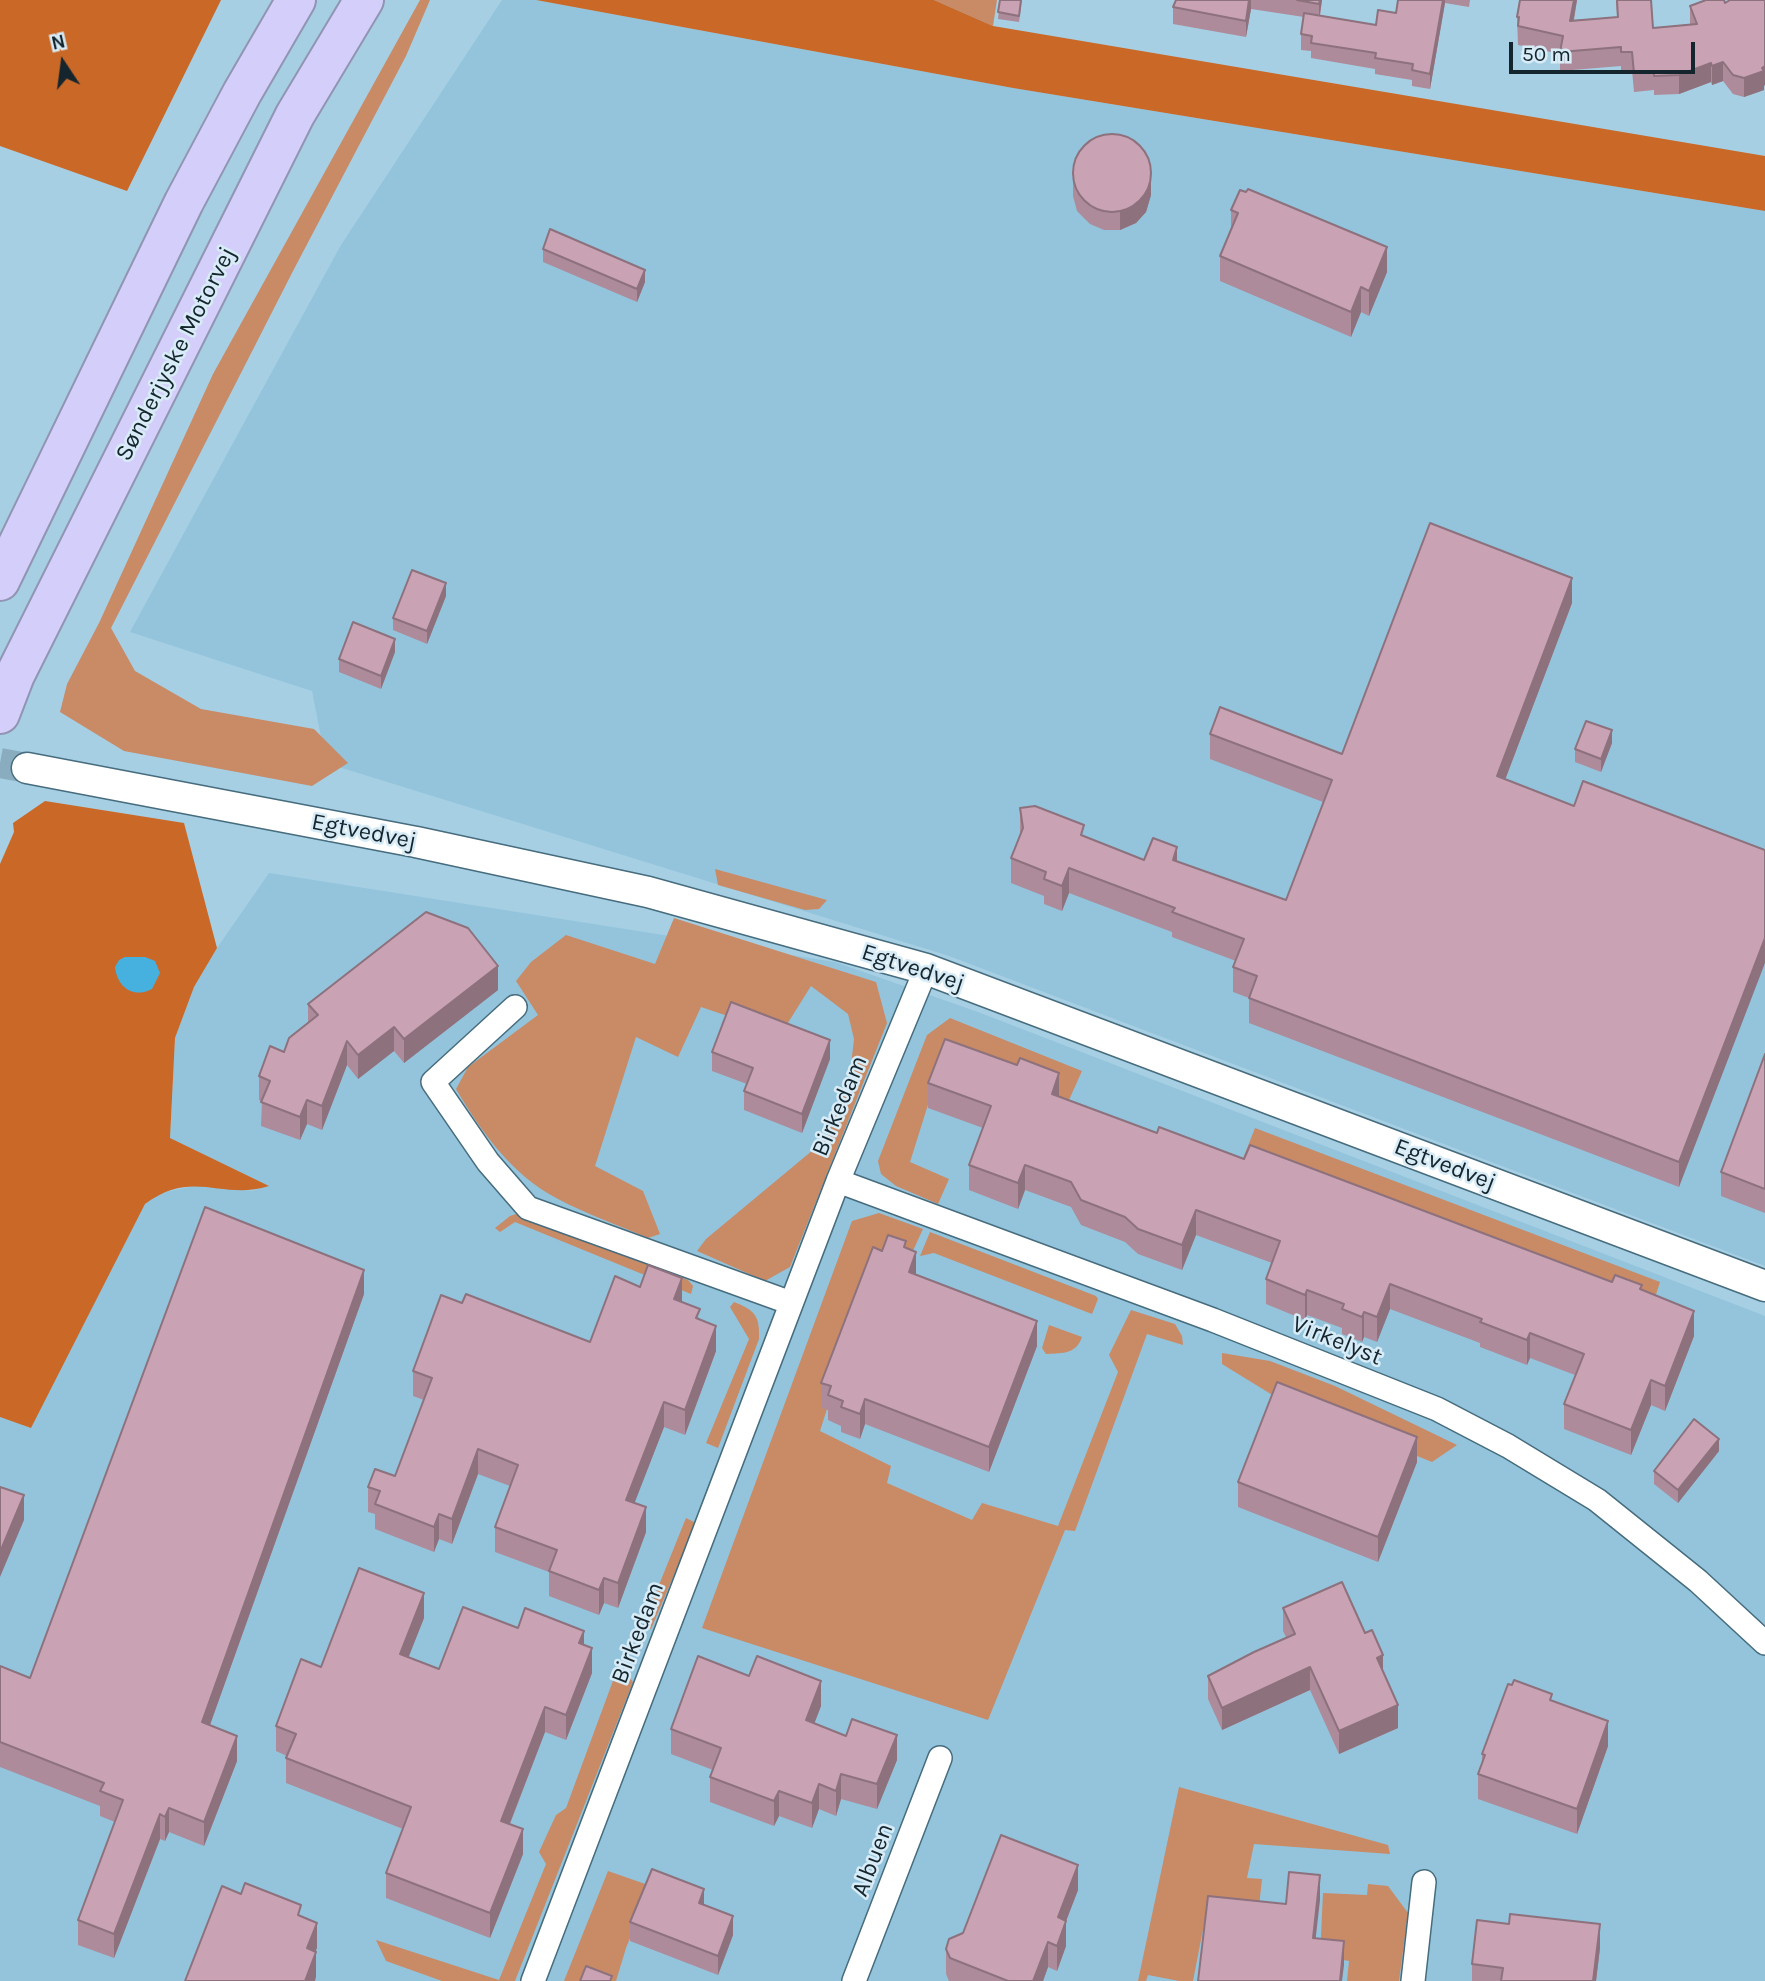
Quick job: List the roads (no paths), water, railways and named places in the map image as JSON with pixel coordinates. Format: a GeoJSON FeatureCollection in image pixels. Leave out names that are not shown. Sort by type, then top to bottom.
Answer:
{"type":"FeatureCollection","features":[{"type":"Feature","properties":{"kind":"highway"},"geometry":{"type":"LineString","coordinates":[[0,580],[184,202],[242,93],[296,0]]}},
{"type":"Feature","properties":{"kind":"highway","name":"Sønderjyske Motorvej"},"geometry":{"type":"LineString","coordinates":[[0,714],[15,675],[295,115],[364,0]]}},
{"type":"Feature","properties":{"kind":"street","name":"Egtvedvej"},"geometry":{"type":"LineString","coordinates":[[27,768],[416,842],[648,892],[926,969],[1765,1286]]}},
{"type":"Feature","properties":{"kind":"street","name":"Birkedam"},"geometry":{"type":"LineString","coordinates":[[533,1981],[838,1181],[926,969]]}},
{"type":"Feature","properties":{"kind":"street"},"geometry":{"type":"LineString","coordinates":[[515,1007],[433,1082],[488,1162],[528,1208],[791,1303]]}},
{"type":"Feature","properties":{"kind":"street","name":"Virkelyst"},"geometry":{"type":"LineString","coordinates":[[838,1181],[1213,1320],[1437,1409],[1508,1446],[1597,1500],[1698,1581],[1765,1643]]}},
{"type":"Feature","properties":{"kind":"street","name":"Albuen"},"geometry":{"type":"LineString","coordinates":[[854,1981],[940,1758]]}},
{"type":"Feature","properties":{"kind":"street"},"geometry":{"type":"LineString","coordinates":[[1413,1981],[1424,1882]]}},
{"type":"Feature","properties":{"kind":"water"},"geometry":{"type":"Polygon","coordinates":[[[125,957],[145,957],[155,961],[160,973],[152,989],[138,993],[123,985],[115,967],[119,960],[125,957]]]}},
{"type":"Feature","properties":{"kind":"tunnel"},"geometry":{"type":"LineString","coordinates":[[0,763],[27,768]]}}]}
